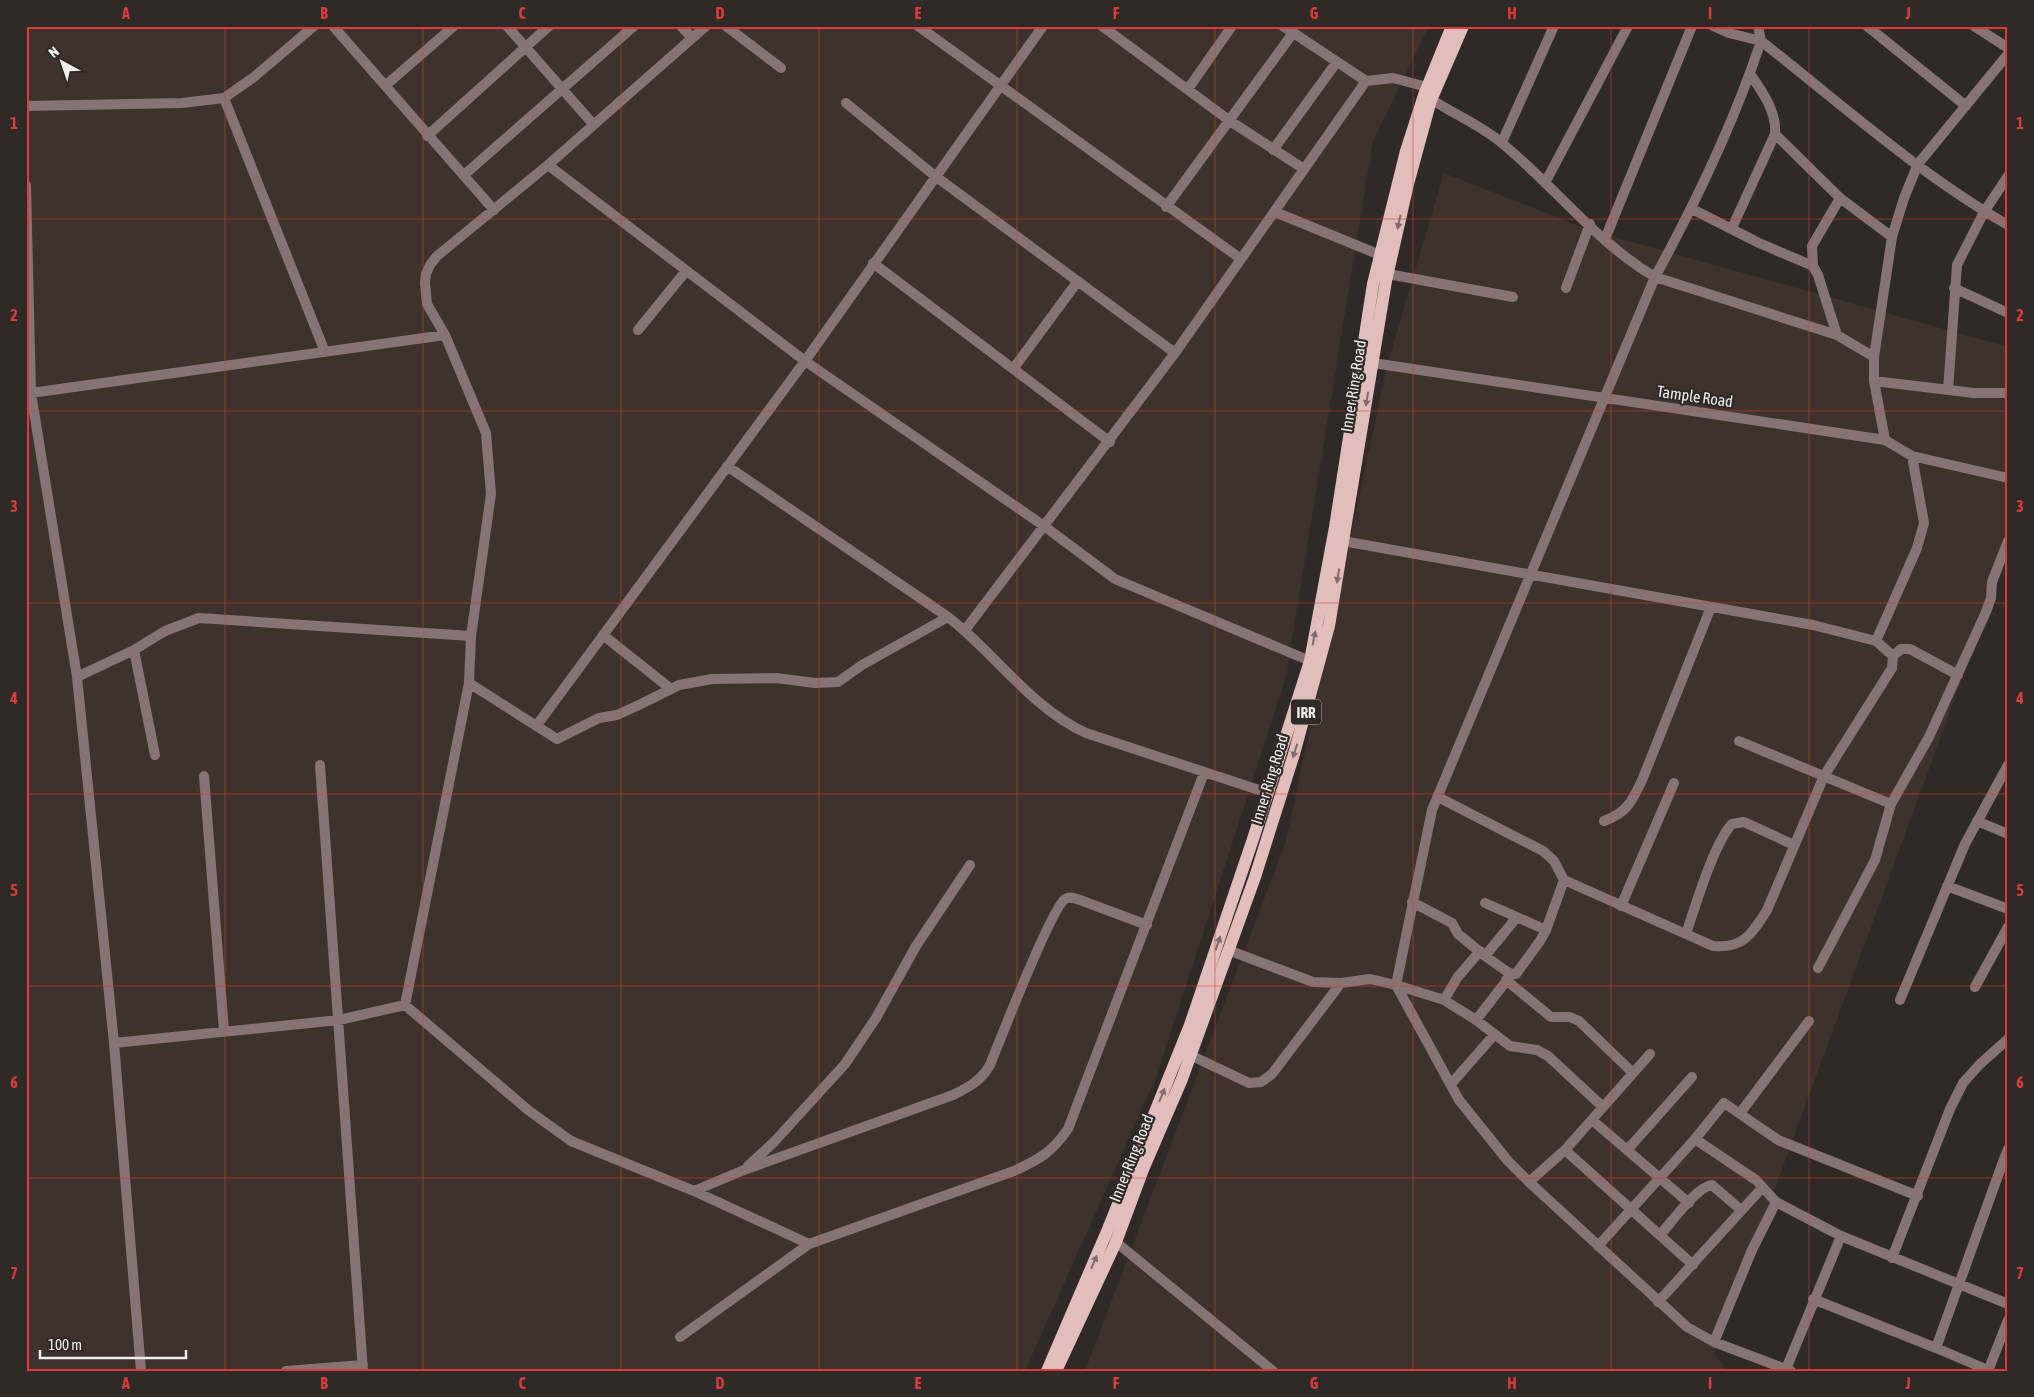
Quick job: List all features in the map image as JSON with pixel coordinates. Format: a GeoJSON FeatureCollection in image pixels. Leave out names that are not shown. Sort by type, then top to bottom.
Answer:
{"type":"FeatureCollection","features":[{"type":"Feature","properties":{"kind":"main road","name":"Inner Ring Road"},"geometry":{"type":"LineString","coordinates":[[1047,1371],[1108,1229],[1190,1025],[1268,792],[1316,660],[1335,528],[1380,255],[1406,151],[1452,26]]}},
{"type":"Feature","properties":{"kind":"main road","name":"Inner Ring Road"},"geometry":{"type":"LineString","coordinates":[[1056,1371],[1089,1295],[1116,1242],[1144,1167],[1190,1055],[1257,872],[1336,594],[1343,541],[1388,274],[1428,94],[1464,26]]}},
{"type":"Feature","properties":{"kind":"street"},"geometry":{"type":"LineString","coordinates":[[26,106],[182,103],[224,98],[254,78],[314,26]]}},
{"type":"Feature","properties":{"kind":"street"},"geometry":{"type":"LineString","coordinates":[[333,26],[386,85],[427,136],[494,210]]}},
{"type":"Feature","properties":{"kind":"street"},"geometry":{"type":"LineString","coordinates":[[386,85],[454,26]]}},
{"type":"Feature","properties":{"kind":"street"},"geometry":{"type":"LineString","coordinates":[[508,26],[593,124]]}},
{"type":"Feature","properties":{"kind":"street"},"geometry":{"type":"LineString","coordinates":[[427,136],[549,26]]}},
{"type":"Feature","properties":{"kind":"street"},"geometry":{"type":"LineString","coordinates":[[464,175],[634,26]]}},
{"type":"Feature","properties":{"kind":"street"},"geometry":{"type":"LineString","coordinates":[[681,26],[692,38]]}},
{"type":"Feature","properties":{"kind":"street"},"geometry":{"type":"LineString","coordinates":[[405,1005],[469,683],[471,636],[491,494],[486,433],[445,334],[428,304],[425,283],[430,265],[437,256],[548,165],[706,26]]}},
{"type":"Feature","properties":{"kind":"street"},"geometry":{"type":"LineString","coordinates":[[726,26],[781,68]]}},
{"type":"Feature","properties":{"kind":"street"},"geometry":{"type":"LineString","coordinates":[[918,26],[1166,207],[1241,259]]}},
{"type":"Feature","properties":{"kind":"street"},"geometry":{"type":"LineString","coordinates":[[537,725],[805,361],[1043,26]]}},
{"type":"Feature","properties":{"kind":"street"},"geometry":{"type":"LineString","coordinates":[[1102,26],[1230,121],[1304,170]]}},
{"type":"Feature","properties":{"kind":"street"},"geometry":{"type":"LineString","coordinates":[[1188,89],[1232,26]]}},
{"type":"Feature","properties":{"kind":"street"},"geometry":{"type":"LineString","coordinates":[[1283,26],[1336,63],[1366,81],[1393,78],[1428,94],[1502,142],[1604,239],[1637,267],[1655,277],[1837,335],[1874,357]]}},
{"type":"Feature","properties":{"kind":"street"},"geometry":{"type":"LineString","coordinates":[[1502,142],[1554,26]]}},
{"type":"Feature","properties":{"kind":"street"},"geometry":{"type":"LineString","coordinates":[[1545,183],[1628,26]]}},
{"type":"Feature","properties":{"kind":"street"},"geometry":{"type":"LineString","coordinates":[[1604,239],[1692,26]]}},
{"type":"Feature","properties":{"kind":"street"},"geometry":{"type":"LineString","coordinates":[[1713,26],[1729,33],[1761,42],[1918,164],[1984,212],[2008,225]]}},
{"type":"Feature","properties":{"kind":"street"},"geometry":{"type":"LineString","coordinates":[[1758,26],[1761,42],[1750,74],[1692,209],[1655,277],[1432,810],[1396,985],[1459,1100],[1508,1161],[1687,1327],[1714,1342],[1788,1370],[1813,1299],[1841,1236]]}},
{"type":"Feature","properties":{"kind":"street"},"geometry":{"type":"LineString","coordinates":[[1867,26],[1966,106]]}},
{"type":"Feature","properties":{"kind":"street"},"geometry":{"type":"LineString","coordinates":[[1974,26],[2008,48]]}},
{"type":"Feature","properties":{"kind":"street"},"geometry":{"type":"LineString","coordinates":[[1166,207],[1293,33]]}},
{"type":"Feature","properties":{"kind":"street"},"geometry":{"type":"LineString","coordinates":[[1885,440],[1874,381],[1874,357],[1892,237],[1904,198],[1918,164],[2006,58]]}},
{"type":"Feature","properties":{"kind":"street"},"geometry":{"type":"LineString","coordinates":[[1273,150],[1336,63]]}},
{"type":"Feature","properties":{"kind":"street"},"geometry":{"type":"LineString","coordinates":[[1732,228],[1775,134],[1776,127],[1766,99],[1750,74]]}},
{"type":"Feature","properties":{"kind":"street"},"geometry":{"type":"LineString","coordinates":[[965,630],[1110,442],[1275,212],[1366,81]]}},
{"type":"Feature","properties":{"kind":"street"},"geometry":{"type":"LineString","coordinates":[[224,98],[325,352]]}},
{"type":"Feature","properties":{"kind":"street"},"geometry":{"type":"LineString","coordinates":[[846,103],[935,176],[1175,353]]}},
{"type":"Feature","properties":{"kind":"street"},"geometry":{"type":"LineString","coordinates":[[1775,134],[1840,198],[1892,237]]}},
{"type":"Feature","properties":{"kind":"street"},"geometry":{"type":"LineString","coordinates":[[548,165],[805,361],[1044,526],[1115,579],[1316,660]]}},
{"type":"Feature","properties":{"kind":"street"},"geometry":{"type":"LineString","coordinates":[[1948,390],[1957,265],[1984,212],[2008,176]]}},
{"type":"Feature","properties":{"kind":"street"},"geometry":{"type":"LineString","coordinates":[[26,185],[31,394],[62,575],[77,677],[114,1043],[141,1371]]}},
{"type":"Feature","properties":{"kind":"street"},"geometry":{"type":"LineString","coordinates":[[1837,335],[1820,281],[1813,266],[1812,246],[1840,198]]}},
{"type":"Feature","properties":{"kind":"street"},"geometry":{"type":"LineString","coordinates":[[1692,209],[1759,243],[1813,266]]}},
{"type":"Feature","properties":{"kind":"street"},"geometry":{"type":"LineString","coordinates":[[1275,212],[1380,255]]}},
{"type":"Feature","properties":{"kind":"street"},"geometry":{"type":"LineString","coordinates":[[1566,288],[1590,224]]}},
{"type":"Feature","properties":{"kind":"street"},"geometry":{"type":"LineString","coordinates":[[873,263],[1110,442]]}},
{"type":"Feature","properties":{"kind":"street"},"geometry":{"type":"LineString","coordinates":[[638,330],[686,270]]}},
{"type":"Feature","properties":{"kind":"street"},"geometry":{"type":"LineString","coordinates":[[1388,274],[1513,296]]}},
{"type":"Feature","properties":{"kind":"street"},"geometry":{"type":"LineString","coordinates":[[1013,369],[1078,281]]}},
{"type":"Feature","properties":{"kind":"street"},"geometry":{"type":"LineString","coordinates":[[1954,288],[2008,313]]}},
{"type":"Feature","properties":{"kind":"street"},"geometry":{"type":"LineString","coordinates":[[31,394],[445,334]]}},
{"type":"Feature","properties":{"kind":"street","name":"Tample Road"},"geometry":{"type":"LineString","coordinates":[[1373,363],[1606,397],[1626,403],[1656,405],[1885,440],[1912,456],[2008,478]]}},
{"type":"Feature","properties":{"kind":"street"},"geometry":{"type":"LineString","coordinates":[[1874,381],[1948,390],[2008,394]]}},
{"type":"Feature","properties":{"kind":"street"},"geometry":{"type":"LineString","coordinates":[[1876,641],[1917,548],[1924,523],[1912,456]]}},
{"type":"Feature","properties":{"kind":"street"},"geometry":{"type":"LineString","coordinates":[[727,466],[948,617],[965,630],[1047,711],[1066,724],[1086,733],[1204,773],[1268,792]]}},
{"type":"Feature","properties":{"kind":"street"},"geometry":{"type":"LineString","coordinates":[[1343,541],[1813,625],[1876,641],[1893,656]]}},
{"type":"Feature","properties":{"kind":"street"},"geometry":{"type":"LineString","coordinates":[[1818,968],[1875,860],[1891,804],[1929,737],[1958,675],[1989,605],[1992,582],[2008,541]]}},
{"type":"Feature","properties":{"kind":"street"},"geometry":{"type":"LineString","coordinates":[[1604,822],[1616,817],[1630,805],[1643,778],[1711,607]]}},
{"type":"Feature","properties":{"kind":"street"},"geometry":{"type":"LineString","coordinates":[[469,683],[537,725],[550,736],[557,738],[563,737],[599,718],[616,715],[678,685],[712,679],[776,678],[815,683],[838,682],[862,664],[948,617]]}},
{"type":"Feature","properties":{"kind":"street"},"geometry":{"type":"LineString","coordinates":[[77,677],[134,650],[165,631],[199,618],[471,636]]}},
{"type":"Feature","properties":{"kind":"street"},"geometry":{"type":"LineString","coordinates":[[603,635],[671,689]]}},
{"type":"Feature","properties":{"kind":"street"},"geometry":{"type":"LineString","coordinates":[[1438,797],[1543,851],[1554,861],[1564,880],[1713,946],[1725,948],[1741,943],[1754,931],[1767,910],[1824,776],[1892,668],[1893,656],[1900,650],[1910,649],[1958,675]]}},
{"type":"Feature","properties":{"kind":"street"},"geometry":{"type":"LineString","coordinates":[[134,650],[155,756]]}},
{"type":"Feature","properties":{"kind":"street"},"geometry":{"type":"LineString","coordinates":[[1738,741],[1891,804]]}},
{"type":"Feature","properties":{"kind":"street"},"geometry":{"type":"LineString","coordinates":[[286,1371],[363,1368],[320,765]]}},
{"type":"Feature","properties":{"kind":"street"},"geometry":{"type":"LineString","coordinates":[[1900,1000],[1947,886],[1977,821],[2008,765]]}},
{"type":"Feature","properties":{"kind":"street"},"geometry":{"type":"LineString","coordinates":[[680,1337],[809,1244],[1014,1171],[1040,1159],[1056,1146],[1068,1129],[1204,773]]}},
{"type":"Feature","properties":{"kind":"street"},"geometry":{"type":"LineString","coordinates":[[204,776],[224,1031]]}},
{"type":"Feature","properties":{"kind":"street"},"geometry":{"type":"LineString","coordinates":[[1621,906],[1674,783]]}},
{"type":"Feature","properties":{"kind":"street"},"geometry":{"type":"LineString","coordinates":[[1977,821],[2008,834]]}},
{"type":"Feature","properties":{"kind":"street"},"geometry":{"type":"LineString","coordinates":[[1686,934],[1707,875],[1723,837],[1732,824],[1744,822],[1794,845]]}},
{"type":"Feature","properties":{"kind":"street"},"geometry":{"type":"LineString","coordinates":[[744,1170],[774,1142],[845,1064],[876,1018],[916,946],[970,865]]}},
{"type":"Feature","properties":{"kind":"street"},"geometry":{"type":"LineString","coordinates":[[1476,1020],[1509,977],[1522,968],[1546,930],[1564,880]]}},
{"type":"Feature","properties":{"kind":"street"},"geometry":{"type":"LineString","coordinates":[[1947,886],[2008,908]]}},
{"type":"Feature","properties":{"kind":"street"},"geometry":{"type":"LineString","coordinates":[[694,1191],[744,1170],[953,1096],[974,1085],[984,1076],[990,1065],[1052,919],[1060,904],[1066,899],[1070,897],[1080,900],[1147,925]]}},
{"type":"Feature","properties":{"kind":"street"},"geometry":{"type":"LineString","coordinates":[[1412,902],[1452,923],[1458,934],[1509,977],[1551,1017],[1570,1017],[1579,1021],[1633,1073]]}},
{"type":"Feature","properties":{"kind":"street"},"geometry":{"type":"LineString","coordinates":[[1485,902],[1546,930]]}},
{"type":"Feature","properties":{"kind":"street"},"geometry":{"type":"LineString","coordinates":[[1444,1000],[1457,978],[1517,918]]}},
{"type":"Feature","properties":{"kind":"street"},"geometry":{"type":"LineString","coordinates":[[1975,987],[2008,927]]}},
{"type":"Feature","properties":{"kind":"street"},"geometry":{"type":"LineString","coordinates":[[1228,950],[1313,982],[1341,983],[1370,979],[1444,1000],[1476,1020],[1510,1046],[1537,1050],[1548,1056],[1603,1107]]}},
{"type":"Feature","properties":{"kind":"street"},"geometry":{"type":"LineString","coordinates":[[1190,1055],[1249,1083],[1261,1082],[1272,1074],[1341,983]]}},
{"type":"Feature","properties":{"kind":"street"},"geometry":{"type":"LineString","coordinates":[[114,1043],[339,1020],[405,1005]]}},
{"type":"Feature","properties":{"kind":"street"},"geometry":{"type":"LineString","coordinates":[[405,1005],[554,1130],[571,1141],[694,1191],[809,1244]]}},
{"type":"Feature","properties":{"kind":"street"},"geometry":{"type":"LineString","coordinates":[[1741,1112],[1809,1021]]}},
{"type":"Feature","properties":{"kind":"street"},"geometry":{"type":"LineString","coordinates":[[1451,1084],[1494,1035]]}},
{"type":"Feature","properties":{"kind":"street"},"geometry":{"type":"LineString","coordinates":[[1892,1258],[1918,1196],[1950,1109],[1963,1083],[1979,1065],[2008,1039]]}},
{"type":"Feature","properties":{"kind":"street"},"geometry":{"type":"LineString","coordinates":[[1529,1182],[1565,1150],[1650,1054]]}},
{"type":"Feature","properties":{"kind":"street"},"geometry":{"type":"LineString","coordinates":[[1628,1149],[1692,1077]]}},
{"type":"Feature","properties":{"kind":"street"},"geometry":{"type":"LineString","coordinates":[[1598,1246],[1630,1208],[1695,1139],[1724,1102],[1741,1112],[1778,1140],[1918,1196]]}},
{"type":"Feature","properties":{"kind":"street"},"geometry":{"type":"LineString","coordinates":[[1592,1120],[1689,1203]]}},
{"type":"Feature","properties":{"kind":"street"},"geometry":{"type":"LineString","coordinates":[[1695,1139],[1756,1180],[1776,1202],[1841,1236],[2008,1304]]}},
{"type":"Feature","properties":{"kind":"street"},"geometry":{"type":"LineString","coordinates":[[1565,1150],[1693,1265]]}},
{"type":"Feature","properties":{"kind":"street"},"geometry":{"type":"LineString","coordinates":[[1936,1348],[2006,1156]]}},
{"type":"Feature","properties":{"kind":"street"},"geometry":{"type":"LineString","coordinates":[[1660,1235],[1702,1189],[1712,1185],[1741,1210]]}},
{"type":"Feature","properties":{"kind":"street"},"geometry":{"type":"LineString","coordinates":[[1658,1302],[1762,1188]]}},
{"type":"Feature","properties":{"kind":"street"},"geometry":{"type":"LineString","coordinates":[[1714,1342],[1752,1250],[1776,1202]]}},
{"type":"Feature","properties":{"kind":"street"},"geometry":{"type":"LineString","coordinates":[[1108,1229],[1116,1242],[1274,1371]]}},
{"type":"Feature","properties":{"kind":"street"},"geometry":{"type":"LineString","coordinates":[[1813,1299],[1988,1370],[2008,1320]]}},
{"type":"Feature","properties":{"kind":"shaded area"},"geometry":{"type":"Polygon","coordinates":[[[26,26],[1429,26],[1373,140],[1286,677],[1157,1075],[1025,1371],[26,1371],[26,26]]]}},
{"type":"Feature","properties":{"kind":"shaded area"},"geometry":{"type":"Polygon","coordinates":[[[1444,173],[1589,230],[2008,347],[2008,554],[1714,1354],[1728,1371],[1085,1371],[1286,841],[1387,366],[1444,173]]]}}]}
